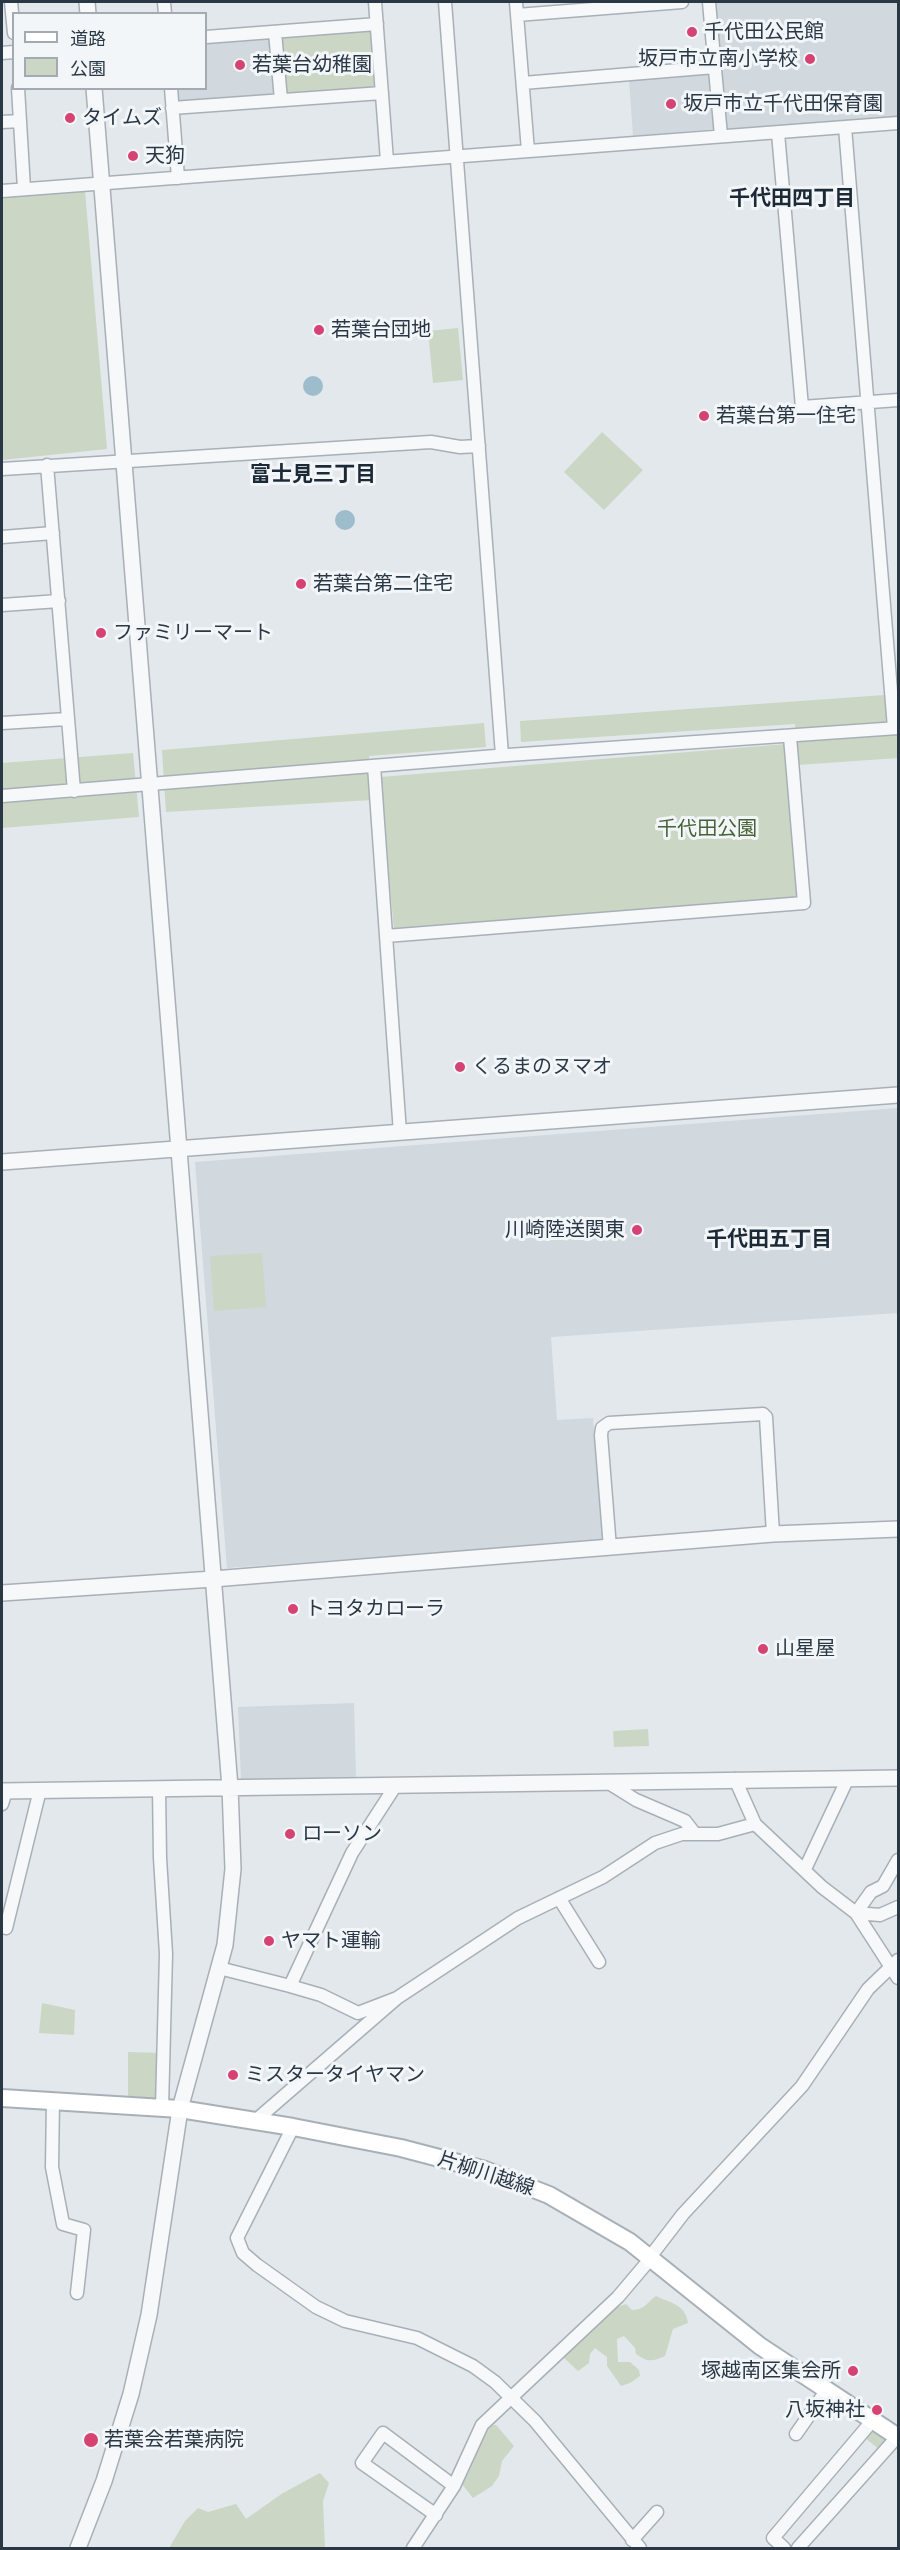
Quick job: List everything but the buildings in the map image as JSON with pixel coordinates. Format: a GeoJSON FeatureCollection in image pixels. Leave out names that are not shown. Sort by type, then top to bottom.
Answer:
{"type":"FeatureCollection","features":[{"type":"Feature","properties":{"kind":"main road","name":"片柳川越線"},"geometry":{"type":"LineString","coordinates":[[2,2098],[180,2109],[293,2127],[401,2148],[485,2170],[570,2206],[650,2257],[736,2328],[826,2391],[898,2437]]}},
{"type":"Feature","properties":{"kind":"street"},"geometry":{"type":"LineString","coordinates":[[10,2],[12,18]]}},
{"type":"Feature","properties":{"kind":"street"},"geometry":{"type":"LineString","coordinates":[[375,2],[387,161]]}},
{"type":"Feature","properties":{"kind":"street"},"geometry":{"type":"LineString","coordinates":[[445,2],[502,755]]}},
{"type":"Feature","properties":{"kind":"street"},"geometry":{"type":"LineString","coordinates":[[516,2],[528,151]]}},
{"type":"Feature","properties":{"kind":"street"},"geometry":{"type":"LineString","coordinates":[[518,15],[682,2]]}},
{"type":"Feature","properties":{"kind":"street"},"geometry":{"type":"LineString","coordinates":[[709,2],[721,136]]}},
{"type":"Feature","properties":{"kind":"street"},"geometry":{"type":"LineString","coordinates":[[207,38],[377,24]]}},
{"type":"Feature","properties":{"kind":"street"},"geometry":{"type":"LineString","coordinates":[[275,32],[281,100]]}},
{"type":"Feature","properties":{"kind":"street"},"geometry":{"type":"LineString","coordinates":[[523,84],[715,67]]}},
{"type":"Feature","properties":{"kind":"street"},"geometry":{"type":"LineString","coordinates":[[18,90],[24,189]]}},
{"type":"Feature","properties":{"kind":"street"},"geometry":{"type":"LineString","coordinates":[[78,2548],[111,2459],[149,2315],[180,2109],[219,1968],[232,1888],[230,1787],[94,90]]}},
{"type":"Feature","properties":{"kind":"street"},"geometry":{"type":"LineString","coordinates":[[171,90],[178,178]]}},
{"type":"Feature","properties":{"kind":"street"},"geometry":{"type":"LineString","coordinates":[[172,108],[382,93]]}},
{"type":"Feature","properties":{"kind":"street"},"geometry":{"type":"LineString","coordinates":[[2,122],[20,121]]}},
{"type":"Feature","properties":{"kind":"street"},"geometry":{"type":"LineString","coordinates":[[2,190],[898,123]]}},
{"type":"Feature","properties":{"kind":"street"},"geometry":{"type":"LineString","coordinates":[[2,796],[502,755],[896,728],[845,127]]}},
{"type":"Feature","properties":{"kind":"street"},"geometry":{"type":"LineString","coordinates":[[778,133],[802,407],[898,400]]}},
{"type":"Feature","properties":{"kind":"street"},"geometry":{"type":"LineString","coordinates":[[2,469],[124,459],[431,442],[460,447],[479,446]]}},
{"type":"Feature","properties":{"kind":"street"},"geometry":{"type":"LineString","coordinates":[[47,465],[74,791]]}},
{"type":"Feature","properties":{"kind":"street"},"geometry":{"type":"LineString","coordinates":[[2,537],[53,533]]}},
{"type":"Feature","properties":{"kind":"street"},"geometry":{"type":"LineString","coordinates":[[2,605],[59,601]]}},
{"type":"Feature","properties":{"kind":"street"},"geometry":{"type":"LineString","coordinates":[[2,723],[68,719]]}},
{"type":"Feature","properties":{"kind":"street"},"geometry":{"type":"LineString","coordinates":[[386,936],[804,903],[790,737]]}},
{"type":"Feature","properties":{"kind":"street"},"geometry":{"type":"LineString","coordinates":[[374,766],[400,1133]]}},
{"type":"Feature","properties":{"kind":"street"},"geometry":{"type":"LineString","coordinates":[[2,1162],[898,1095]]}},
{"type":"Feature","properties":{"kind":"street"},"geometry":{"type":"LineString","coordinates":[[610,1548],[601,1435],[602,1428],[609,1423],[763,1414],[766,1418],[773,1534]]}},
{"type":"Feature","properties":{"kind":"street"},"geometry":{"type":"LineString","coordinates":[[2,1593],[213,1579],[773,1534],[898,1529]]}},
{"type":"Feature","properties":{"kind":"street"},"geometry":{"type":"LineString","coordinates":[[805,1869],[848,1778]]}},
{"type":"Feature","properties":{"kind":"street"},"geometry":{"type":"LineString","coordinates":[[3,1795],[40,1790],[898,1778]]}},
{"type":"Feature","properties":{"kind":"street"},"geometry":{"type":"LineString","coordinates":[[735,1779],[755,1824],[822,1887],[856,1913],[895,1964],[898,1978]]}},
{"type":"Feature","properties":{"kind":"street"},"geometry":{"type":"LineString","coordinates":[[604,1781],[636,1800],[685,1821],[695,1834]]}},
{"type":"Feature","properties":{"kind":"street"},"geometry":{"type":"LineString","coordinates":[[290,1986],[352,1853],[396,1785]]}},
{"type":"Feature","properties":{"kind":"street"},"geometry":{"type":"LineString","coordinates":[[159,1788],[160,1858],[166,1954],[162,2107]]}},
{"type":"Feature","properties":{"kind":"street"},"geometry":{"type":"LineString","coordinates":[[2,1927],[6,1928],[40,1790]]}},
{"type":"Feature","properties":{"kind":"street"},"geometry":{"type":"LineString","coordinates":[[255,2121],[397,1998],[519,1918],[603,1877],[655,1843],[682,1834],[718,1834],[755,1824]]}},
{"type":"Feature","properties":{"kind":"street"},"geometry":{"type":"LineString","coordinates":[[856,1913],[871,1892],[883,1886],[898,1860]]}},
{"type":"Feature","properties":{"kind":"street"},"geometry":{"type":"LineString","coordinates":[[559,1898],[598,1962]]}},
{"type":"Feature","properties":{"kind":"street"},"geometry":{"type":"LineString","coordinates":[[856,1913],[880,1915],[898,1907]]}},
{"type":"Feature","properties":{"kind":"street"},"geometry":{"type":"LineString","coordinates":[[412,2548],[454,2486],[482,2425],[618,2297],[683,2214],[802,2086],[868,1989],[895,1964]]}},
{"type":"Feature","properties":{"kind":"street"},"geometry":{"type":"LineString","coordinates":[[219,1968],[321,1995],[358,2013],[397,1998]]}},
{"type":"Feature","properties":{"kind":"street"},"geometry":{"type":"LineString","coordinates":[[53,2100],[52,2167],[63,2224],[84,2230],[77,2293]]}},
{"type":"Feature","properties":{"kind":"street"},"geometry":{"type":"LineString","coordinates":[[293,2127],[237,2238],[243,2253],[256,2265],[322,2310],[345,2321],[400,2334],[438,2348],[472,2366],[513,2397],[636,2544],[657,2512]]}},
{"type":"Feature","properties":{"kind":"street"},"geometry":{"type":"LineString","coordinates":[[796,2434],[826,2391]]}},
{"type":"Feature","properties":{"kind":"street"},"geometry":{"type":"LineString","coordinates":[[784,2548],[773,2538],[873,2420]]}},
{"type":"Feature","properties":{"kind":"street"},"geometry":{"type":"LineString","coordinates":[[436,2515],[362,2463],[383,2433],[454,2486]]}},
{"type":"Feature","properties":{"kind":"street"},"geometry":{"type":"LineString","coordinates":[[798,2548],[898,2437]]}},
{"type":"Feature","properties":{"kind":"shaded area","name":"坂戸市立南小学校"},"geometry":{"type":"Polygon","coordinates":[[[716,2],[898,2],[898,117],[727,131],[716,2]]]}},
{"type":"Feature","properties":{"kind":"shaded area","name":"若葉台幼稚園"},"geometry":{"type":"Polygon","coordinates":[[[271,36],[276,97],[178,105],[177,90],[207,90],[207,42],[271,36]]]}},
{"type":"Feature","properties":{"kind":"shaded area","name":"坂戸市立千代田保育園"},"geometry":{"type":"Polygon","coordinates":[[[709,73],[714,129],[633,136],[629,79],[709,73]]]}},
{"type":"Feature","properties":{"kind":"shaded area"},"geometry":{"type":"Polygon","coordinates":[[[898,1108],[898,1313],[551,1337],[557,1420],[593,1418],[603,1541],[227,1568],[195,1162],[898,1108]]]}},
{"type":"Feature","properties":{"kind":"shaded area"},"geometry":{"type":"Polygon","coordinates":[[[354,1703],[356,1778],[241,1780],[238,1707],[354,1703]]]}},
{"type":"Feature","properties":{"kind":"green space"},"geometry":{"type":"Polygon","coordinates":[[[377,24],[382,93],[281,100],[275,32],[377,24]]]}},
{"type":"Feature","properties":{"kind":"green space"},"geometry":{"type":"Polygon","coordinates":[[[85,191],[107,449],[2,460],[2,197],[85,191]]]}},
{"type":"Feature","properties":{"kind":"green space"},"geometry":{"type":"Polygon","coordinates":[[[458,328],[463,380],[433,383],[428,331],[458,328]]]}},
{"type":"Feature","properties":{"kind":"green space"},"geometry":{"type":"Polygon","coordinates":[[[602,432],[643,470],[604,510],[564,472],[602,432]]]}},
{"type":"Feature","properties":{"kind":"green space"},"geometry":{"type":"Polygon","coordinates":[[[898,694],[898,758],[798,765],[795,724],[521,742],[520,721],[898,694]]]}},
{"type":"Feature","properties":{"kind":"green space"},"geometry":{"type":"Polygon","coordinates":[[[484,723],[486,747],[369,756],[372,800],[166,812],[162,750],[484,723]]]}},
{"type":"Feature","properties":{"kind":"green space","name":"千代田公園"},"geometry":{"type":"Polygon","coordinates":[[[786,744],[801,900],[394,930],[380,777],[786,744]]]}},
{"type":"Feature","properties":{"kind":"green space"},"geometry":{"type":"Polygon","coordinates":[[[133,753],[139,817],[2,828],[2,763],[133,753]]]}},
{"type":"Feature","properties":{"kind":"green space"},"geometry":{"type":"Polygon","coordinates":[[[262,1253],[266,1307],[214,1311],[210,1256],[262,1253]]]}},
{"type":"Feature","properties":{"kind":"green space"},"geometry":{"type":"Polygon","coordinates":[[[648,1729],[649,1746],[614,1747],[613,1731],[648,1729]]]}},
{"type":"Feature","properties":{"kind":"green space"},"geometry":{"type":"Polygon","coordinates":[[[42,2003],[75,2010],[74,2035],[39,2033],[42,2003]]]}},
{"type":"Feature","properties":{"kind":"green space"},"geometry":{"type":"Polygon","coordinates":[[[128,2052],[162,2053],[157,2101],[128,2098],[128,2052]]]}},
{"type":"Feature","properties":{"kind":"green space"},"geometry":{"type":"Polygon","coordinates":[[[656,2296],[684,2311],[688,2323],[673,2329],[665,2356],[657,2359],[643,2359],[636,2354],[635,2348],[624,2336],[617,2339],[618,2362],[630,2362],[639,2370],[640,2376],[630,2383],[621,2386],[607,2366],[607,2357],[595,2348],[590,2354],[589,2363],[578,2371],[563,2357],[612,2309],[626,2304],[632,2310],[640,2308],[656,2296]]]}},
{"type":"Feature","properties":{"kind":"green space"},"geometry":{"type":"Polygon","coordinates":[[[492,2425],[496,2425],[514,2446],[502,2461],[499,2476],[492,2486],[473,2498],[462,2484],[492,2425]]]}},
{"type":"Feature","properties":{"kind":"green space"},"geometry":{"type":"Polygon","coordinates":[[[876,2430],[885,2437],[887,2443],[881,2451],[864,2437],[869,2431],[876,2430]]]}},
{"type":"Feature","properties":{"kind":"green space"},"geometry":{"type":"Polygon","coordinates":[[[320,2473],[329,2483],[323,2501],[325,2548],[169,2548],[185,2521],[198,2508],[208,2512],[236,2504],[246,2519],[283,2493],[320,2473]]]}},
{"type":"Feature","properties":{"kind":"water"},"geometry":{"type":"Polygon","coordinates":[[[313,376],[320,379],[323,386],[320,393],[313,396],[306,393],[303,386],[306,379],[313,376]]]}},
{"type":"Feature","properties":{"kind":"water"},"geometry":{"type":"Polygon","coordinates":[[[345,510],[352,513],[355,520],[352,527],[345,530],[338,527],[335,520],[338,513],[345,510]]]}},
{"type":"Feature","properties":{"kind":"place","name":"千代田公民館"},"geometry":{"type":"Point","coordinates":[692,32]}},
{"type":"Feature","properties":{"kind":"place","name":"坂戸市立南小学校"},"geometry":{"type":"Point","coordinates":[810,59]}},
{"type":"Feature","properties":{"kind":"place","name":"若葉台幼稚園"},"geometry":{"type":"Point","coordinates":[240,65]}},
{"type":"Feature","properties":{"kind":"place","name":"坂戸市立千代田保育園"},"geometry":{"type":"Point","coordinates":[671,104]}},
{"type":"Feature","properties":{"kind":"place","name":"タイムズ"},"geometry":{"type":"Point","coordinates":[70,118]}},
{"type":"Feature","properties":{"kind":"place","name":"天狗"},"geometry":{"type":"Point","coordinates":[133,156]}},
{"type":"Feature","properties":{"kind":"place","name":"若葉台団地"},"geometry":{"type":"Point","coordinates":[319,330]}},
{"type":"Feature","properties":{"kind":"place","name":"若葉台第一住宅"},"geometry":{"type":"Point","coordinates":[704,416]}},
{"type":"Feature","properties":{"kind":"place","name":"若葉台第二住宅"},"geometry":{"type":"Point","coordinates":[301,584]}},
{"type":"Feature","properties":{"kind":"place","name":"ファミリーマート"},"geometry":{"type":"Point","coordinates":[101,633]}},
{"type":"Feature","properties":{"kind":"place","name":"くるまのヌマオ"},"geometry":{"type":"Point","coordinates":[460,1067]}},
{"type":"Feature","properties":{"kind":"place","name":"川崎陸送関東"},"geometry":{"type":"Point","coordinates":[637,1230]}},
{"type":"Feature","properties":{"kind":"place","name":"トヨタカローラ"},"geometry":{"type":"Point","coordinates":[293,1609]}},
{"type":"Feature","properties":{"kind":"place","name":"山星屋"},"geometry":{"type":"Point","coordinates":[763,1649]}},
{"type":"Feature","properties":{"kind":"place","name":"ローソン"},"geometry":{"type":"Point","coordinates":[290,1834]}},
{"type":"Feature","properties":{"kind":"place","name":"ヤマト運輸"},"geometry":{"type":"Point","coordinates":[269,1941]}},
{"type":"Feature","properties":{"kind":"place","name":"ミスタータイヤマン"},"geometry":{"type":"Point","coordinates":[233,2075]}},
{"type":"Feature","properties":{"kind":"place","name":"塚越南区集会所"},"geometry":{"type":"Point","coordinates":[853,2371]}},
{"type":"Feature","properties":{"kind":"place","name":"八坂神社"},"geometry":{"type":"Point","coordinates":[877,2410]}},
{"type":"Feature","properties":{"kind":"place","name":"若葉会若葉病院"},"geometry":{"type":"Point","coordinates":[91,2440]}},
{"type":"Feature","properties":{"kind":"district","name":"千代田四丁目"},"geometry":{"type":"Point","coordinates":[792,199]}},
{"type":"Feature","properties":{"kind":"district","name":"富士見三丁目"},"geometry":{"type":"Point","coordinates":[313,475]}},
{"type":"Feature","properties":{"kind":"district","name":"千代田五丁目"},"geometry":{"type":"Point","coordinates":[769,1240]}}]}
